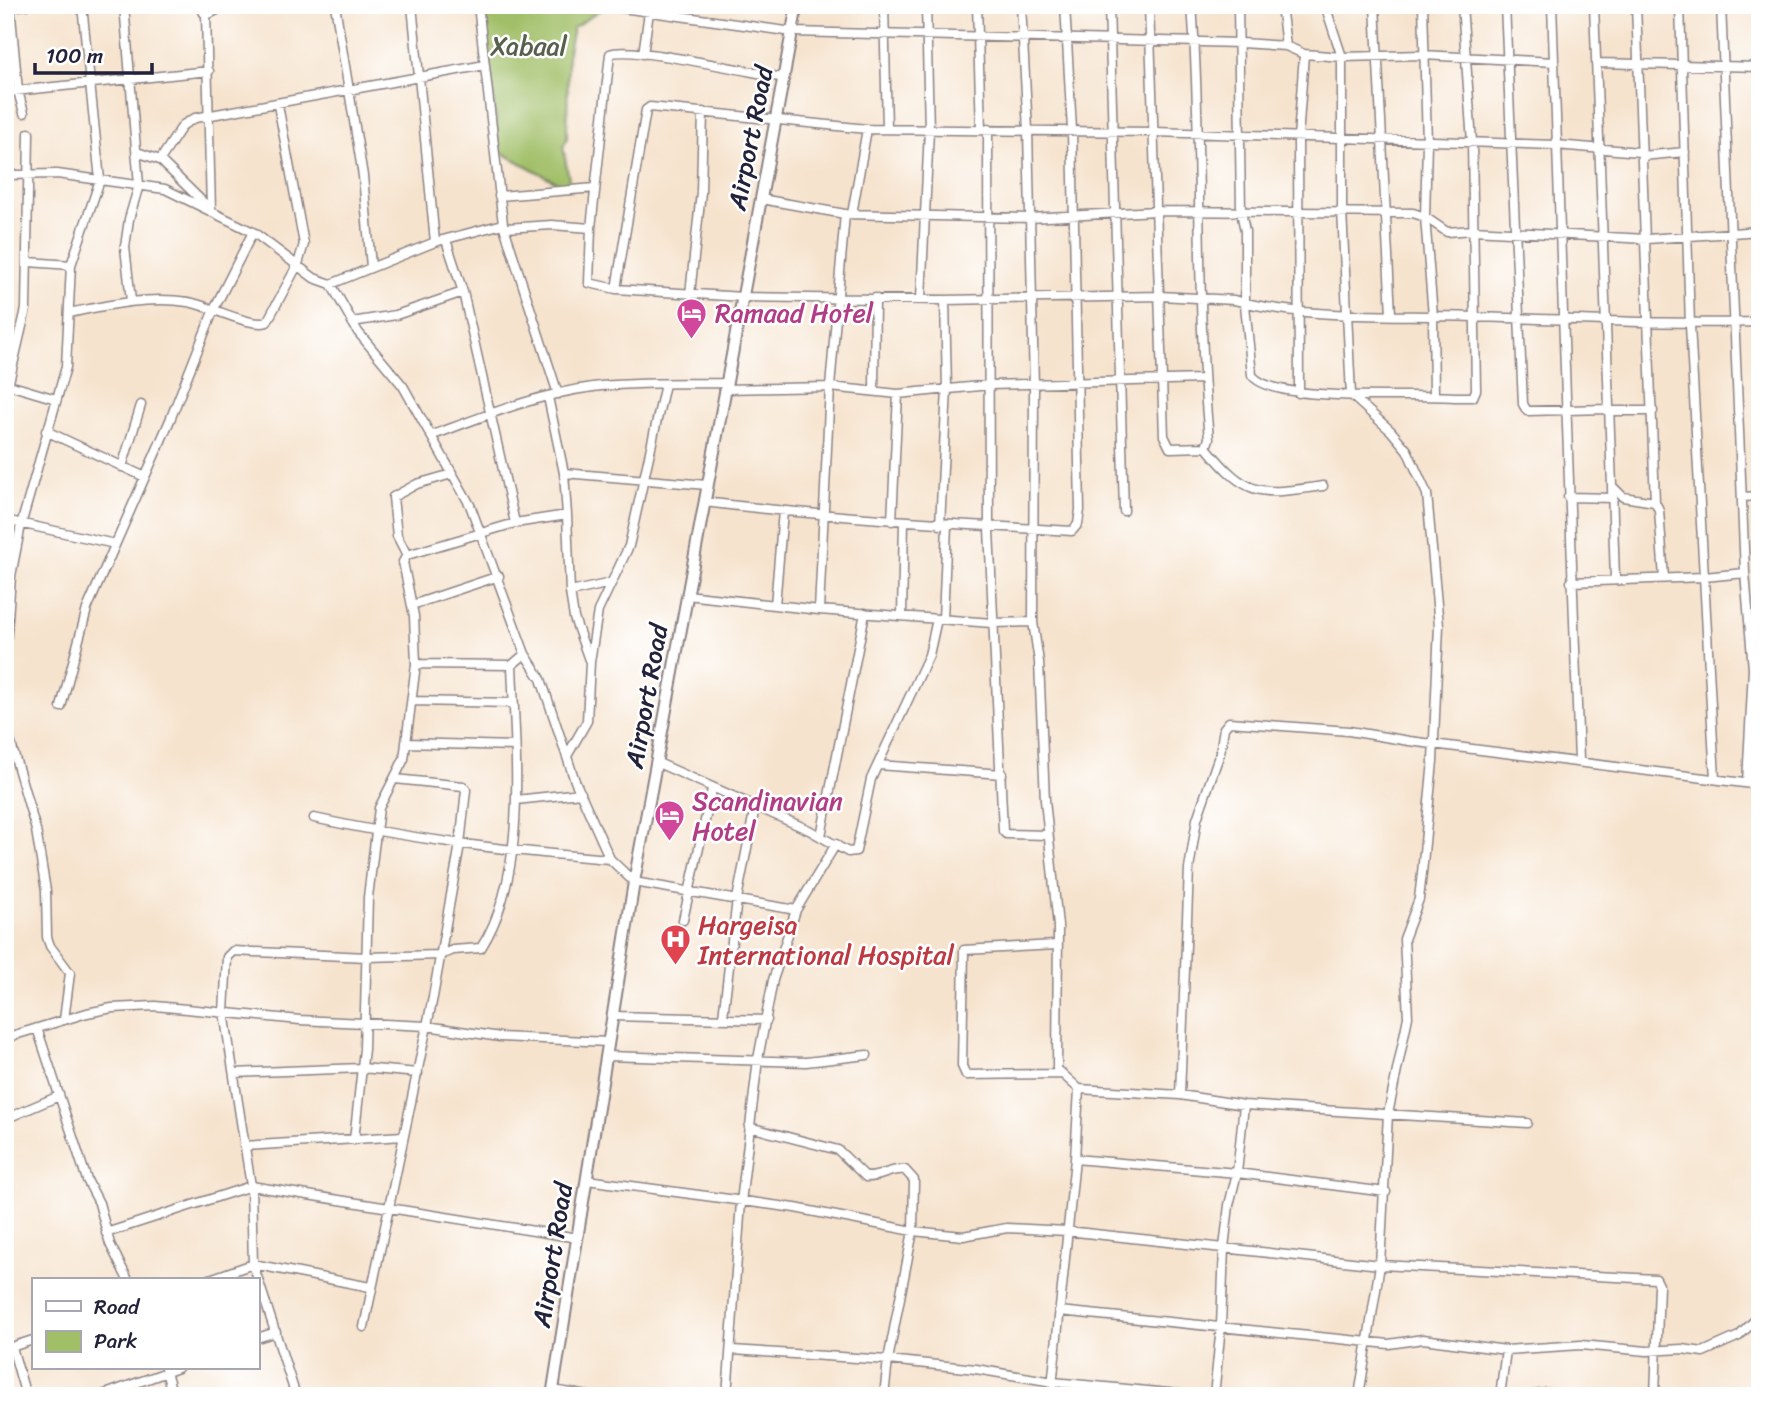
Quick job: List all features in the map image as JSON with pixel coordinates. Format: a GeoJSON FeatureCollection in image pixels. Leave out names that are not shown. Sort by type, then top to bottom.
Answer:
{"type":"FeatureCollection","features":[{"type":"Feature","properties":{"kind":"main road","name":"Airport Road"},"geometry":{"type":"LineString","coordinates":[[553,1393],[634,883],[778,119],[797,5]]}},
{"type":"Feature","properties":{"kind":"street"},"geometry":{"type":"LineString","coordinates":[[24,113],[18,91],[9,7],[26,5]]}},
{"type":"Feature","properties":{"kind":"street"},"geometry":{"type":"LineString","coordinates":[[5,662],[11,576],[21,525],[66,367],[71,265],[100,180],[82,5]]}},
{"type":"Feature","properties":{"kind":"street"},"geometry":{"type":"LineString","coordinates":[[124,5],[139,185],[129,219],[125,247],[131,301]]}},
{"type":"Feature","properties":{"kind":"street"},"geometry":{"type":"LineString","coordinates":[[199,5],[206,14],[211,115],[211,210]]}},
{"type":"Feature","properties":{"kind":"street"},"geometry":{"type":"LineString","coordinates":[[206,14],[227,5]]}},
{"type":"Feature","properties":{"kind":"street"},"geometry":{"type":"LineString","coordinates":[[335,5],[363,176],[371,267]]}},
{"type":"Feature","properties":{"kind":"street"},"geometry":{"type":"LineString","coordinates":[[412,5],[435,242]]}},
{"type":"Feature","properties":{"kind":"street"},"geometry":{"type":"LineString","coordinates":[[478,5],[499,196],[505,226],[558,394]]}},
{"type":"Feature","properties":{"kind":"street"},"geometry":{"type":"LineString","coordinates":[[884,5],[887,128]]}},
{"type":"Feature","properties":{"kind":"street"},"geometry":{"type":"LineString","coordinates":[[921,299],[929,130],[926,5]]}},
{"type":"Feature","properties":{"kind":"street"},"geometry":{"type":"LineString","coordinates":[[977,5],[989,216],[987,299],[992,623],[1004,833],[1047,835]]}},
{"type":"Feature","properties":{"kind":"street"},"geometry":{"type":"LineString","coordinates":[[1021,5],[1028,130],[1034,386],[1033,622],[1041,685],[1047,835],[1056,900],[1056,1062],[1061,1074],[1079,1089],[1180,1095],[1244,1105],[1527,1123]]}},
{"type":"Feature","properties":{"kind":"street"},"geometry":{"type":"LineString","coordinates":[[704,502],[824,517],[989,528],[1072,531],[1079,524],[1072,130],[1065,5]]}},
{"type":"Feature","properties":{"kind":"street"},"geometry":{"type":"LineString","coordinates":[[1109,5],[1123,383],[1121,454],[1124,511]]}},
{"type":"Feature","properties":{"kind":"street"},"geometry":{"type":"LineString","coordinates":[[1149,5],[1164,436],[1168,447],[1206,447],[1233,479],[1242,485],[1265,491],[1323,486]]}},
{"type":"Feature","properties":{"kind":"street"},"geometry":{"type":"LineString","coordinates":[[1192,5],[1199,134],[1199,297],[1209,439],[1206,447]]}},
{"type":"Feature","properties":{"kind":"street"},"geometry":{"type":"LineString","coordinates":[[1238,5],[1241,43],[1241,212],[1245,231],[1245,305],[1252,375],[1263,386],[1299,393],[1475,395],[1472,142],[1462,5]]}},
{"type":"Feature","properties":{"kind":"street"},"geometry":{"type":"LineString","coordinates":[[1281,5],[1286,46]]}},
{"type":"Feature","properties":{"kind":"street"},"geometry":{"type":"LineString","coordinates":[[1325,5],[1342,57],[1340,141],[1351,395],[1391,430],[1407,450],[1431,510],[1439,626],[1434,743],[1419,899],[1404,939],[1408,1017],[1388,1114],[1386,1192],[1380,1265],[1359,1396]]}},
{"type":"Feature","properties":{"kind":"street"},"geometry":{"type":"LineString","coordinates":[[1375,5],[1380,55],[1391,314]]}},
{"type":"Feature","properties":{"kind":"street"},"geometry":{"type":"LineString","coordinates":[[1423,5],[1427,143],[1425,217],[1433,316],[1434,395]]}},
{"type":"Feature","properties":{"kind":"street"},"geometry":{"type":"LineString","coordinates":[[1505,5],[1514,144],[1517,318],[1525,409],[1653,411]]}},
{"type":"Feature","properties":{"kind":"street"},"geometry":{"type":"LineString","coordinates":[[1552,5],[1561,321],[1579,761]]}},
{"type":"Feature","properties":{"kind":"street"},"geometry":{"type":"LineString","coordinates":[[1594,5],[1615,579]]}},
{"type":"Feature","properties":{"kind":"street"},"geometry":{"type":"LineString","coordinates":[[1636,5],[1656,502],[1659,510],[1664,578]]}},
{"type":"Feature","properties":{"kind":"street"},"geometry":{"type":"LineString","coordinates":[[1680,5],[1690,324],[1715,779]]}},
{"type":"Feature","properties":{"kind":"street"},"geometry":{"type":"LineString","coordinates":[[1721,5],[1745,573],[1753,670],[1747,783]]}},
{"type":"Feature","properties":{"kind":"street"},"geometry":{"type":"LineString","coordinates":[[608,6],[650,9],[793,32],[1241,43],[1286,46],[1304,54],[1342,57],[1423,55],[1553,62]]}},
{"type":"Feature","properties":{"kind":"street"},"geometry":{"type":"LineString","coordinates":[[643,54],[650,9]]}},
{"type":"Feature","properties":{"kind":"street"},"geometry":{"type":"LineString","coordinates":[[784,78],[643,54],[616,52],[607,58],[587,280],[616,289],[743,297],[945,300],[1160,296],[1234,300],[1245,305],[1299,311],[1605,323],[1760,322]]}},
{"type":"Feature","properties":{"kind":"street"},"geometry":{"type":"LineString","coordinates":[[1299,393],[1298,138],[1304,54]]}},
{"type":"Feature","properties":{"kind":"street"},"geometry":{"type":"LineString","coordinates":[[1597,63],[1760,67]]}},
{"type":"Feature","properties":{"kind":"street"},"geometry":{"type":"LineString","coordinates":[[160,160],[183,125],[211,115],[351,92],[485,65]]}},
{"type":"Feature","properties":{"kind":"street"},"geometry":{"type":"LineString","coordinates":[[5,92],[130,77],[209,71]]}},
{"type":"Feature","properties":{"kind":"street"},"geometry":{"type":"LineString","coordinates":[[69,313],[131,301],[188,302],[258,323],[267,322],[298,264],[304,239],[278,105]]}},
{"type":"Feature","properties":{"kind":"street"},"geometry":{"type":"LineString","coordinates":[[616,289],[646,110],[650,107],[867,129],[1154,132],[1340,141],[1556,145],[1641,154],[1685,152]]}},
{"type":"Feature","properties":{"kind":"street"},"geometry":{"type":"LineString","coordinates":[[690,293],[701,192],[703,112]]}},
{"type":"Feature","properties":{"kind":"street"},"geometry":{"type":"LineString","coordinates":[[819,610],[837,298],[849,214],[867,129]]}},
{"type":"Feature","properties":{"kind":"street"},"geometry":{"type":"LineString","coordinates":[[5,400],[26,309],[29,132]]}},
{"type":"Feature","properties":{"kind":"street"},"geometry":{"type":"LineString","coordinates":[[137,152],[160,160],[211,210]]}},
{"type":"Feature","properties":{"kind":"street"},"geometry":{"type":"LineString","coordinates":[[5,175],[29,173],[165,189],[253,232],[314,278],[331,284],[352,322],[403,386],[433,435],[483,532],[525,654],[541,679],[581,793],[610,859],[634,883],[796,909]]}},
{"type":"Feature","properties":{"kind":"street"},"geometry":{"type":"LineString","coordinates":[[499,196],[595,188]]}},
{"type":"Feature","properties":{"kind":"street"},"geometry":{"type":"LineString","coordinates":[[761,199],[849,214],[1030,218],[1156,211],[1342,210],[1425,217],[1447,232],[1473,230],[1647,239],[1760,231]]}},
{"type":"Feature","properties":{"kind":"street"},"geometry":{"type":"LineString","coordinates":[[331,284],[435,242],[505,226],[591,228]]}},
{"type":"Feature","properties":{"kind":"street"},"geometry":{"type":"LineString","coordinates":[[61,707],[87,609],[214,309],[253,232]]}},
{"type":"Feature","properties":{"kind":"street"},"geometry":{"type":"LineString","coordinates":[[446,240],[463,292],[515,523]]}},
{"type":"Feature","properties":{"kind":"street"},"geometry":{"type":"LineString","coordinates":[[27,262],[71,265]]}},
{"type":"Feature","properties":{"kind":"street"},"geometry":{"type":"LineString","coordinates":[[352,322],[396,315],[463,292]]}},
{"type":"Feature","properties":{"kind":"street"},"geometry":{"type":"LineString","coordinates":[[874,391],[875,298]]}},
{"type":"Feature","properties":{"kind":"street"},"geometry":{"type":"LineString","coordinates":[[658,763],[821,836],[848,852],[859,848],[868,792],[929,655],[940,619],[947,389],[945,300]]}},
{"type":"Feature","properties":{"kind":"street"},"geometry":{"type":"LineString","coordinates":[[433,435],[558,394],[627,384],[830,387],[898,394],[990,385],[1034,386],[1078,382],[1203,379]]}},
{"type":"Feature","properties":{"kind":"street"},"geometry":{"type":"LineString","coordinates":[[567,756],[587,721],[590,662],[598,611],[629,546],[665,384]]}},
{"type":"Feature","properties":{"kind":"street"},"geometry":{"type":"LineString","coordinates":[[9,385],[56,399]]}},
{"type":"Feature","properties":{"kind":"street"},"geometry":{"type":"LineString","coordinates":[[892,521],[898,394]]}},
{"type":"Feature","properties":{"kind":"street"},"geometry":{"type":"LineString","coordinates":[[548,397],[564,473],[570,592],[574,618],[590,662]]}},
{"type":"Feature","properties":{"kind":"street"},"geometry":{"type":"LineString","coordinates":[[122,467],[141,405]]}},
{"type":"Feature","properties":{"kind":"street"},"geometry":{"type":"LineString","coordinates":[[46,431],[145,477]]}},
{"type":"Feature","properties":{"kind":"street"},"geometry":{"type":"LineString","coordinates":[[564,473],[707,485]]}},
{"type":"Feature","properties":{"kind":"street"},"geometry":{"type":"LineString","coordinates":[[407,555],[397,536],[393,497],[416,484],[452,474]]}},
{"type":"Feature","properties":{"kind":"street"},"geometry":{"type":"LineString","coordinates":[[1612,485],[1623,497],[1656,502]]}},
{"type":"Feature","properties":{"kind":"street"},"geometry":{"type":"LineString","coordinates":[[1742,497],[1760,496]]}},
{"type":"Feature","properties":{"kind":"street"},"geometry":{"type":"LineString","coordinates":[[1568,497],[1613,498]]}},
{"type":"Feature","properties":{"kind":"street"},"geometry":{"type":"LineString","coordinates":[[775,605],[783,512]]}},
{"type":"Feature","properties":{"kind":"street"},"geometry":{"type":"LineString","coordinates":[[354,1140],[365,1021],[368,897],[376,832],[382,797],[401,771],[416,664],[412,605],[403,562],[407,555],[483,532],[515,523],[566,515]]}},
{"type":"Feature","properties":{"kind":"street"},"geometry":{"type":"LineString","coordinates":[[5,520],[116,544]]}},
{"type":"Feature","properties":{"kind":"street"},"geometry":{"type":"LineString","coordinates":[[902,615],[904,522]]}},
{"type":"Feature","properties":{"kind":"street"},"geometry":{"type":"LineString","coordinates":[[1571,582],[1745,573]]}},
{"type":"Feature","properties":{"kind":"street"},"geometry":{"type":"LineString","coordinates":[[412,605],[499,576]]}},
{"type":"Feature","properties":{"kind":"street"},"geometry":{"type":"LineString","coordinates":[[570,592],[611,583]]}},
{"type":"Feature","properties":{"kind":"street"},"geometry":{"type":"LineString","coordinates":[[687,595],[819,610],[992,623],[1033,622]]}},
{"type":"Feature","properties":{"kind":"street"},"geometry":{"type":"LineString","coordinates":[[821,836],[865,613]]}},
{"type":"Feature","properties":{"kind":"street"},"geometry":{"type":"LineString","coordinates":[[416,664],[512,665],[525,654]]}},
{"type":"Feature","properties":{"kind":"street"},"geometry":{"type":"LineString","coordinates":[[258,1278],[253,1264],[251,1186],[224,1012],[230,953],[367,957],[440,955],[453,950],[481,948],[499,909],[516,800],[512,665]]}},
{"type":"Feature","properties":{"kind":"street"},"geometry":{"type":"LineString","coordinates":[[412,701],[513,704]]}},
{"type":"Feature","properties":{"kind":"street"},"geometry":{"type":"LineString","coordinates":[[1180,1095],[1189,869],[1197,819],[1226,724],[1234,721],[1349,731],[1760,785]]}},
{"type":"Feature","properties":{"kind":"street"},"geometry":{"type":"LineString","coordinates":[[5,723],[36,830],[46,891],[47,937],[50,946],[70,973],[64,1020]]}},
{"type":"Feature","properties":{"kind":"street"},"geometry":{"type":"LineString","coordinates":[[406,743],[514,746]]}},
{"type":"Feature","properties":{"kind":"street"},"geometry":{"type":"LineString","coordinates":[[878,765],[1002,774]]}},
{"type":"Feature","properties":{"kind":"street"},"geometry":{"type":"LineString","coordinates":[[364,1327],[370,1287],[427,1026],[460,844],[465,788],[395,779]]}},
{"type":"Feature","properties":{"kind":"street"},"geometry":{"type":"LineString","coordinates":[[683,920],[712,789]]}},
{"type":"Feature","properties":{"kind":"street"},"geometry":{"type":"LineString","coordinates":[[516,800],[581,793]]}},
{"type":"Feature","properties":{"kind":"street"},"geometry":{"type":"LineString","coordinates":[[723,1017],[737,899],[755,807]]}},
{"type":"Feature","properties":{"kind":"street"},"geometry":{"type":"LineString","coordinates":[[314,818],[376,832],[510,851],[610,859]]}},
{"type":"Feature","properties":{"kind":"street"},"geometry":{"type":"LineString","coordinates":[[727,1396],[749,1127],[773,980],[796,909],[836,844]]}},
{"type":"Feature","properties":{"kind":"street"},"geometry":{"type":"LineString","coordinates":[[1056,945],[964,950],[962,1066],[966,1075],[1061,1074]]}},
{"type":"Feature","properties":{"kind":"street"},"geometry":{"type":"LineString","coordinates":[[5,1038],[64,1020],[133,1007],[224,1012],[324,1022],[365,1021],[427,1026],[487,1036],[608,1042]]}},
{"type":"Feature","properties":{"kind":"street"},"geometry":{"type":"LineString","coordinates":[[613,1016],[767,1020]]}},
{"type":"Feature","properties":{"kind":"street"},"geometry":{"type":"LineString","coordinates":[[37,1028],[87,1180],[99,1203],[106,1233],[127,1278]]}},
{"type":"Feature","properties":{"kind":"street"},"geometry":{"type":"LineString","coordinates":[[606,1056],[806,1062],[867,1055]]}},
{"type":"Feature","properties":{"kind":"street"},"geometry":{"type":"LineString","coordinates":[[233,1073],[362,1068],[418,1073]]}},
{"type":"Feature","properties":{"kind":"street"},"geometry":{"type":"LineString","coordinates":[[1051,1396],[1075,1159],[1079,1089]]}},
{"type":"Feature","properties":{"kind":"street"},"geometry":{"type":"LineString","coordinates":[[5,1119],[59,1097]]}},
{"type":"Feature","properties":{"kind":"street"},"geometry":{"type":"LineString","coordinates":[[1214,1396],[1221,1326],[1224,1248],[1229,1205],[1237,1173],[1244,1105]]}},
{"type":"Feature","properties":{"kind":"street"},"geometry":{"type":"LineString","coordinates":[[749,1127],[838,1150],[866,1177],[905,1170],[915,1187],[913,1231],[888,1360],[884,1396]]}},
{"type":"Feature","properties":{"kind":"street"},"geometry":{"type":"LineString","coordinates":[[244,1146],[403,1136]]}},
{"type":"Feature","properties":{"kind":"street"},"geometry":{"type":"LineString","coordinates":[[1075,1159],[1237,1173],[1386,1192]]}},
{"type":"Feature","properties":{"kind":"street"},"geometry":{"type":"LineString","coordinates":[[587,1180],[795,1208],[913,1231],[963,1236],[1007,1228],[1067,1231],[1380,1265],[1656,1279],[1658,1285],[1654,1396]]}},
{"type":"Feature","properties":{"kind":"street"},"geometry":{"type":"LineString","coordinates":[[106,1233],[251,1186],[578,1238]]}},
{"type":"Feature","properties":{"kind":"street"},"geometry":{"type":"LineString","coordinates":[[213,1278],[253,1264],[370,1287]]}},
{"type":"Feature","properties":{"kind":"street"},"geometry":{"type":"LineString","coordinates":[[259,1282],[296,1396]]}},
{"type":"Feature","properties":{"kind":"street"},"geometry":{"type":"LineString","coordinates":[[1059,1311],[1367,1339],[1389,1344],[1423,1339],[1506,1350],[1581,1345],[1706,1352],[1739,1336],[1760,1315]]}},
{"type":"Feature","properties":{"kind":"street"},"geometry":{"type":"LineString","coordinates":[[259,1337],[276,1332]]}},
{"type":"Feature","properties":{"kind":"street"},"geometry":{"type":"LineString","coordinates":[[26,1396],[9,1348],[32,1340]]}},
{"type":"Feature","properties":{"kind":"street"},"geometry":{"type":"LineString","coordinates":[[732,1350],[888,1360],[976,1369],[1053,1382],[1200,1396]]}},
{"type":"Feature","properties":{"kind":"street"},"geometry":{"type":"LineString","coordinates":[[1500,1396],[1506,1350]]}},
{"type":"Feature","properties":{"kind":"street"},"geometry":{"type":"LineString","coordinates":[[100,1396],[166,1370],[173,1396]]}},
{"type":"Feature","properties":{"kind":"street"},"geometry":{"type":"LineString","coordinates":[[553,1393],[587,1396]]}},
{"type":"Feature","properties":{"kind":"street"},"geometry":{"type":"LineString","coordinates":[[1529,1396],[1547,1393],[1584,1396]]}},
{"type":"Feature","properties":{"kind":"green space","name":"Xabaal"},"geometry":{"type":"Polygon","coordinates":[[[484,5],[608,5],[573,28],[568,51],[567,139],[563,147],[571,190],[499,151],[484,5]]]}},
{"type":"Feature","properties":{"kind":"place","name":"Ramaad Hotel"},"geometry":{"type":"Point","coordinates":[692,340]}},
{"type":"Feature","properties":{"kind":"place","name":"Scandinavian Hotel"},"geometry":{"type":"Point","coordinates":[669,843]}},
{"type":"Feature","properties":{"kind":"place","name":"Hargeisa International Hospital"},"geometry":{"type":"Point","coordinates":[675,967]}}]}
